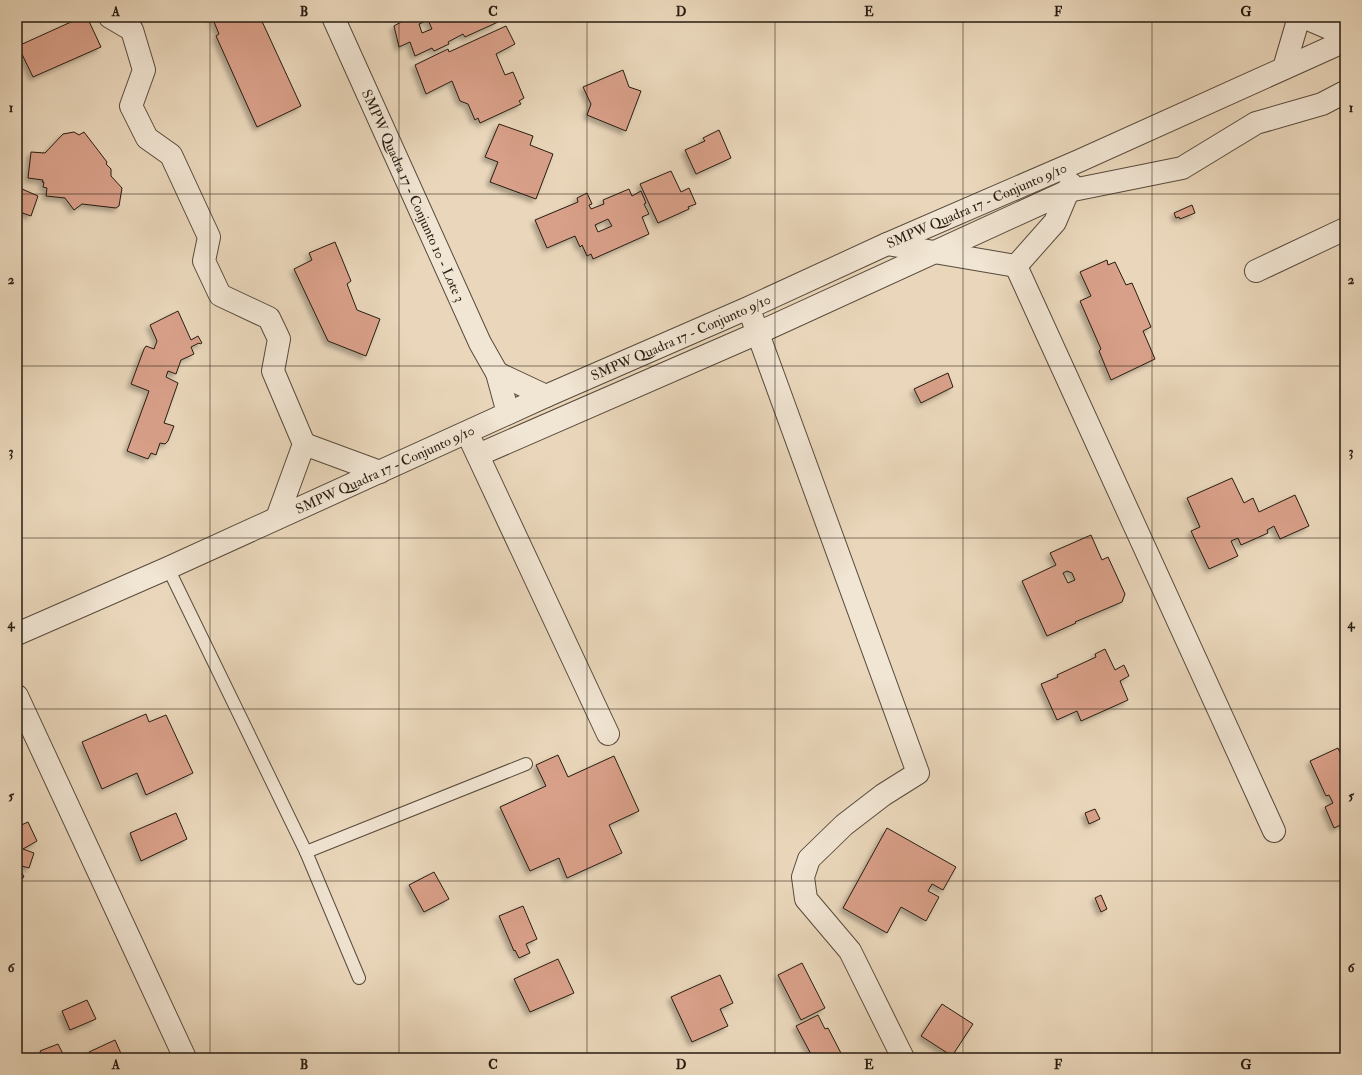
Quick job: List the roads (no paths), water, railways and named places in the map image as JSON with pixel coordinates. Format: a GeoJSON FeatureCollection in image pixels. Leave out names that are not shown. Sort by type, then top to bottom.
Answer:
{"type":"FeatureCollection","features":[{"type":"Feature","properties":{"kind":"street"},"geometry":{"type":"LineString","coordinates":[[110,17],[132,30],[144,70],[131,106],[147,138],[171,155],[208,237],[204,261],[220,295],[269,318],[279,339],[273,371],[304,444],[277,518]]}},
{"type":"Feature","properties":{"kind":"street","name":"SMPW Quadra 17 - Conjunto 10 - Lote 3"},"geometry":{"type":"LineString","coordinates":[[333,17],[480,343],[497,373],[508,413]]}},
{"type":"Feature","properties":{"kind":"street"},"geometry":{"type":"LineString","coordinates":[[1284,68],[1299,17]]}},
{"type":"Feature","properties":{"kind":"street"},"geometry":{"type":"LineString","coordinates":[[1303,17],[1345,35]]}},
{"type":"Feature","properties":{"kind":"street","name":"SMPW Quadra 17 - Conjunto 9/10"},"geometry":{"type":"LineString","coordinates":[[17,633],[168,568],[508,413],[748,308],[887,244],[1081,160],[1345,41]]}},
{"type":"Feature","properties":{"kind":"street"},"geometry":{"type":"LineString","coordinates":[[478,455],[758,333],[1068,191],[1182,168],[1256,123],[1322,104],[1345,92]]}},
{"type":"Feature","properties":{"kind":"street"},"geometry":{"type":"LineString","coordinates":[[1016,266],[1055,222],[1081,160]]}},
{"type":"Feature","properties":{"kind":"street"},"geometry":{"type":"LineString","coordinates":[[1256,271],[1345,229]]}},
{"type":"Feature","properties":{"kind":"street"},"geometry":{"type":"LineString","coordinates":[[887,244],[1016,266]]}},
{"type":"Feature","properties":{"kind":"street"},"geometry":{"type":"LineString","coordinates":[[1016,266],[1274,831]]}},
{"type":"Feature","properties":{"kind":"street"},"geometry":{"type":"LineString","coordinates":[[748,308],[918,773],[883,795],[844,825],[809,859],[803,877],[806,899],[850,951],[904,1058]]}},
{"type":"Feature","properties":{"kind":"street"},"geometry":{"type":"LineString","coordinates":[[497,373],[546,396]]}},
{"type":"Feature","properties":{"kind":"street"},"geometry":{"type":"LineString","coordinates":[[467,432],[608,734]]}},
{"type":"Feature","properties":{"kind":"street"},"geometry":{"type":"LineString","coordinates":[[304,444],[380,472]]}},
{"type":"Feature","properties":{"kind":"street"},"geometry":{"type":"LineString","coordinates":[[17,696],[185,1058]]}},
{"type":"Feature","properties":{"kind":"lane"},"geometry":{"type":"LineString","coordinates":[[168,568],[306,852],[359,978]]}},
{"type":"Feature","properties":{"kind":"lane"},"geometry":{"type":"LineString","coordinates":[[306,852],[526,764]]}}]}
